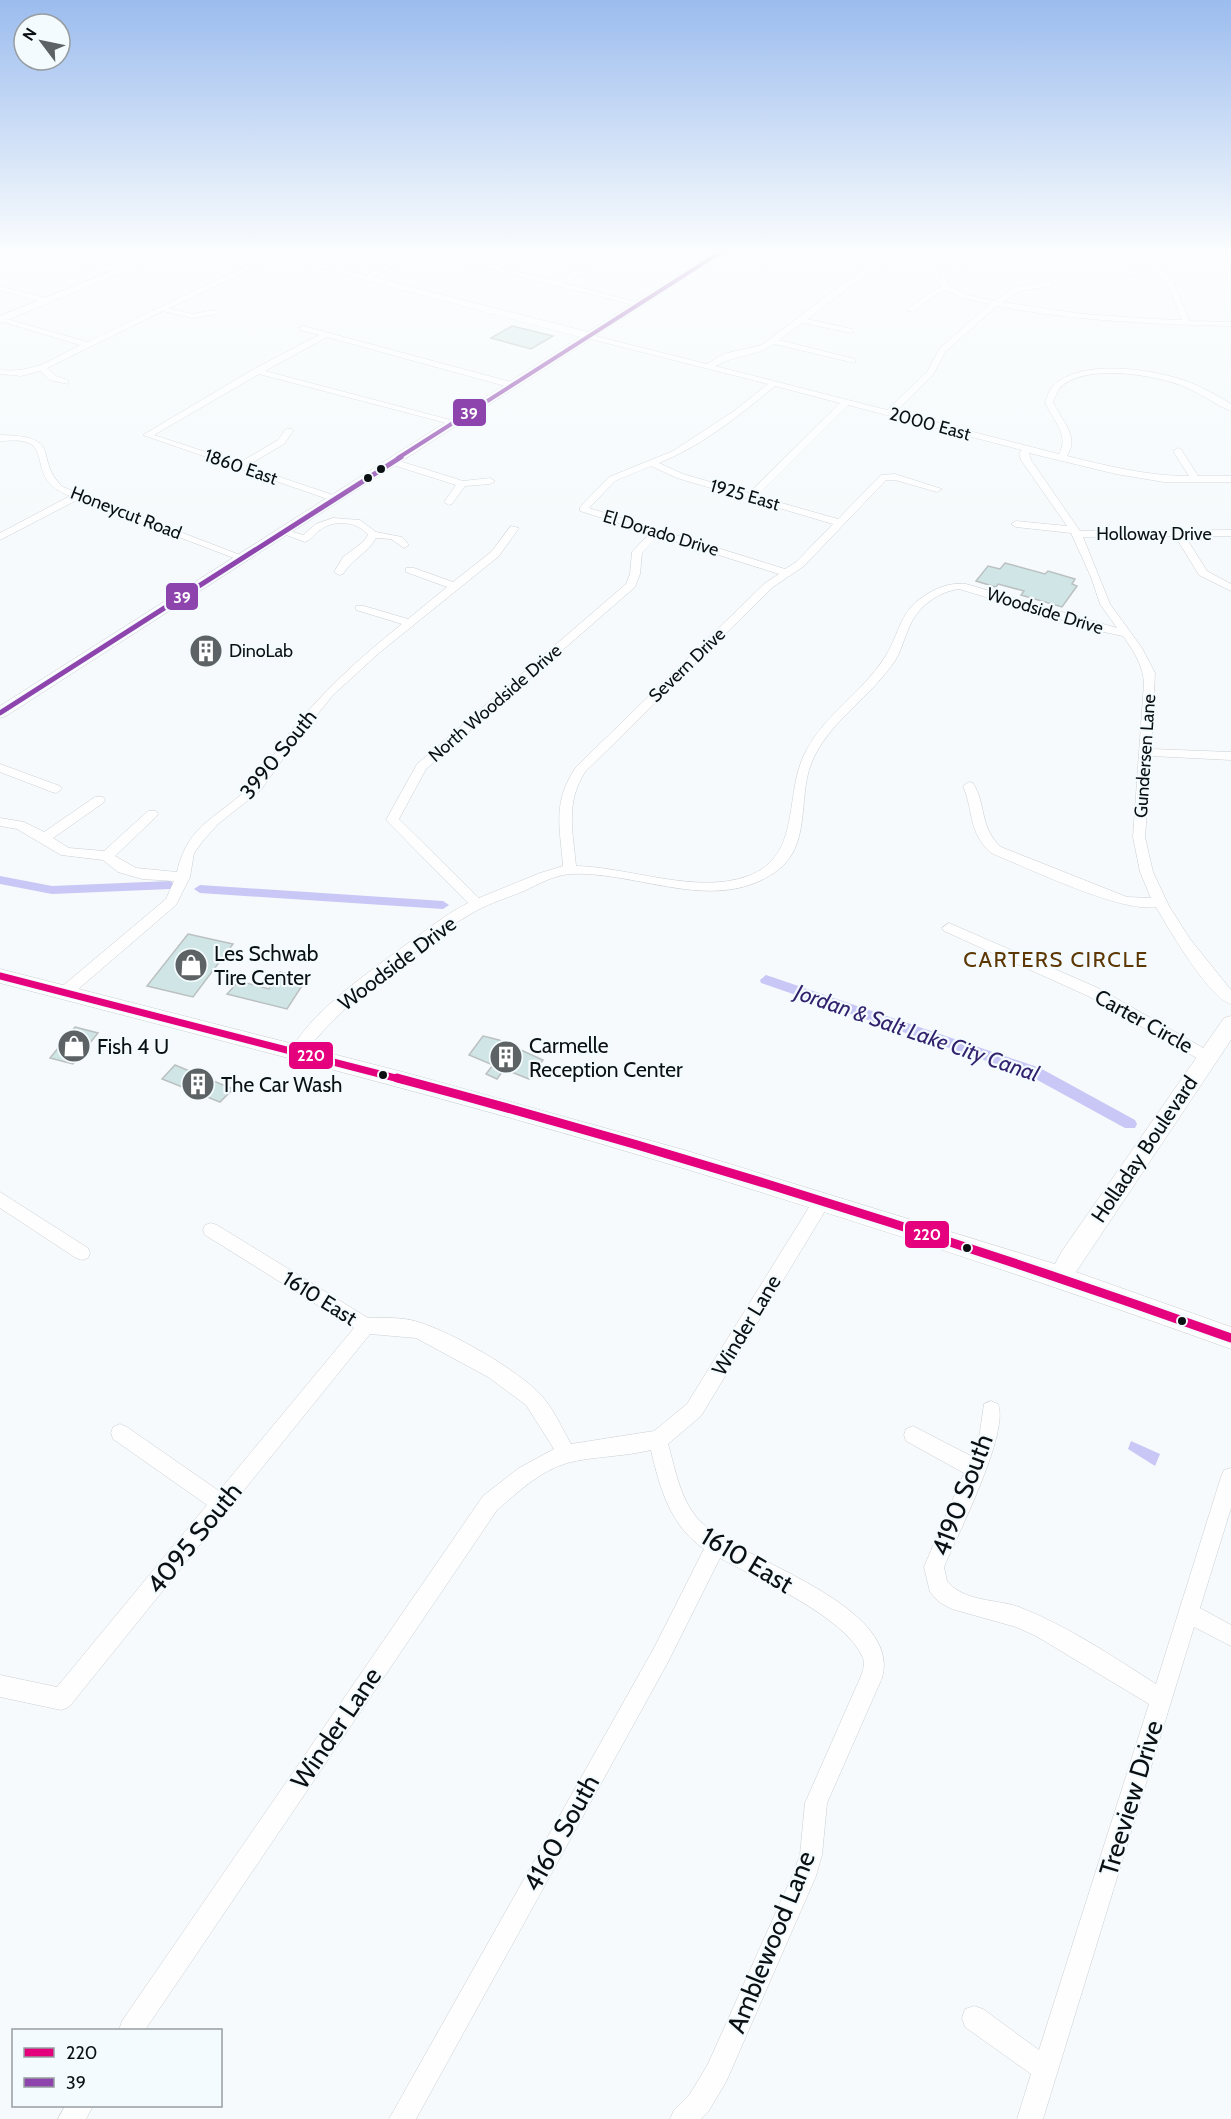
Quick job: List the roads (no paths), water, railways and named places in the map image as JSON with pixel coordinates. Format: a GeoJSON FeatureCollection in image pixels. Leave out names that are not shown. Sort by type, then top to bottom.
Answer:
{"type":"FeatureCollection","features":[{"type":"Feature","properties":{"kind":"main road"},"geometry":{"type":"LineString","coordinates":[[0,713],[573,347]]}},
{"type":"Feature","properties":{"kind":"main road"},"geometry":{"type":"LineString","coordinates":[[0,976],[296,1053],[684,1159],[1061,1277],[1231,1338]]}},
{"type":"Feature","properties":{"kind":"main road","name":"Holladay Boulevard"},"geometry":{"type":"LineString","coordinates":[[1061,1277],[1070,1258],[1231,1024]]}},
{"type":"Feature","properties":{"kind":"street"},"geometry":{"type":"LineString","coordinates":[[0,372],[21,374],[41,368],[83,347]]}},
{"type":"Feature","properties":{"kind":"street"},"geometry":{"type":"LineString","coordinates":[[257,371],[302,347]]}},
{"type":"Feature","properties":{"kind":"street"},"geometry":{"type":"LineString","coordinates":[[373,347],[512,385]]}},
{"type":"Feature","properties":{"kind":"street","name":"2000 East"},"geometry":{"type":"LineString","coordinates":[[633,347],[1138,476],[1196,480],[1231,479]]}},
{"type":"Feature","properties":{"kind":"street"},"geometry":{"type":"LineString","coordinates":[[709,366],[726,356],[762,347]]}},
{"type":"Feature","properties":{"kind":"street"},"geometry":{"type":"LineString","coordinates":[[796,347],[852,361]]}},
{"type":"Feature","properties":{"kind":"street"},"geometry":{"type":"LineString","coordinates":[[888,413],[930,373],[946,347]]}},
{"type":"Feature","properties":{"kind":"street"},"geometry":{"type":"LineString","coordinates":[[41,368],[53,378],[65,382]]}},
{"type":"Feature","properties":{"kind":"street"},"geometry":{"type":"LineString","coordinates":[[257,371],[454,422]]}},
{"type":"Feature","properties":{"kind":"street","name":"1860 East"},"geometry":{"type":"LineString","coordinates":[[257,371],[147,435],[336,499]]}},
{"type":"Feature","properties":{"kind":"street"},"geometry":{"type":"LineString","coordinates":[[1061,458],[1066,452],[1068,437],[1065,427],[1052,411],[1049,402],[1050,393],[1068,378],[1106,372],[1158,376],[1192,386],[1231,408]]}},
{"type":"Feature","properties":{"kind":"street","name":"El Dorado Drive"},"geometry":{"type":"LineString","coordinates":[[774,383],[721,424],[676,453],[612,479],[583,509],[787,573]]}},
{"type":"Feature","properties":{"kind":"street"},"geometry":{"type":"LineString","coordinates":[[750,496],[846,402]]}},
{"type":"Feature","properties":{"kind":"street"},"geometry":{"type":"LineString","coordinates":[[240,466],[281,442],[289,431]]}},
{"type":"Feature","properties":{"kind":"street","name":"Honeycut Road"},"geometry":{"type":"LineString","coordinates":[[0,438],[20,439],[38,445],[43,451],[51,482],[60,489],[243,558]]}},
{"type":"Feature","properties":{"kind":"street","name":"Gundersen Lane"},"geometry":{"type":"LineString","coordinates":[[1027,449],[1024,453],[1026,460],[1076,532],[1105,604],[1137,648],[1149,673],[1139,837],[1142,860],[1161,901],[1210,979],[1231,999]]}},
{"type":"Feature","properties":{"kind":"street"},"geometry":{"type":"LineString","coordinates":[[1178,451],[1196,480]]}},
{"type":"Feature","properties":{"kind":"street"},"geometry":{"type":"LineString","coordinates":[[393,462],[462,484],[490,481]]}},
{"type":"Feature","properties":{"kind":"street","name":"1925 East"},"geometry":{"type":"LineString","coordinates":[[652,463],[680,476],[840,523]]}},
{"type":"Feature","properties":{"kind":"street","name":"Severn Drive"},"geometry":{"type":"LineString","coordinates":[[570,870],[564,806],[566,793],[571,782],[588,762],[769,585],[800,564],[887,476],[937,489]]}},
{"type":"Feature","properties":{"kind":"street"},"geometry":{"type":"LineString","coordinates":[[449,502],[462,484]]}},
{"type":"Feature","properties":{"kind":"street"},"geometry":{"type":"LineString","coordinates":[[0,537],[78,496]]}},
{"type":"Feature","properties":{"kind":"street"},"geometry":{"type":"LineString","coordinates":[[283,532],[304,539],[320,525],[342,520],[366,527],[373,535],[393,536],[401,540],[404,545]]}},
{"type":"Feature","properties":{"kind":"street","name":"Holloway Drive"},"geometry":{"type":"LineString","coordinates":[[1016,524],[1076,532],[1231,534]]}},
{"type":"Feature","properties":{"kind":"street","name":"3990 South"},"geometry":{"type":"LineString","coordinates":[[64,993],[171,902],[183,877],[188,853],[203,831],[257,787],[296,732],[328,693],[500,549],[514,528]]}},
{"type":"Feature","properties":{"kind":"street","name":"North Woodside Drive"},"geometry":{"type":"LineString","coordinates":[[477,904],[392,820],[422,767],[631,585],[635,574],[637,552],[656,532]]}},
{"type":"Feature","properties":{"kind":"street"},"geometry":{"type":"LineString","coordinates":[[1179,534],[1203,573],[1231,588]]}},
{"type":"Feature","properties":{"kind":"street"},"geometry":{"type":"LineString","coordinates":[[339,572],[347,558],[370,542],[373,535]]}},
{"type":"Feature","properties":{"kind":"street"},"geometry":{"type":"LineString","coordinates":[[410,570],[456,586]]}},
{"type":"Feature","properties":{"kind":"street","name":"Woodside Drive"},"geometry":{"type":"LineString","coordinates":[[296,1053],[314,1030],[358,987],[477,904],[550,874],[570,870],[709,886],[742,882],[774,867],[786,855],[791,843],[795,831],[799,787],[806,764],[817,741],[831,722],[876,678],[890,659],[915,609],[940,591],[957,586],[966,587],[1125,633]]}},
{"type":"Feature","properties":{"kind":"street"},"geometry":{"type":"LineString","coordinates":[[360,608],[409,623]]}},
{"type":"Feature","properties":{"kind":"street"},"geometry":{"type":"LineString","coordinates":[[1145,752],[1231,756]]}},
{"type":"Feature","properties":{"kind":"street"},"geometry":{"type":"LineString","coordinates":[[0,768],[56,789]]}},
{"type":"Feature","properties":{"kind":"street"},"geometry":{"type":"LineString","coordinates":[[969,786],[977,800],[977,824],[980,835],[996,850],[1125,901],[1144,903],[1161,901]]}},
{"type":"Feature","properties":{"kind":"street"},"geometry":{"type":"LineString","coordinates":[[45,837],[99,800]]}},
{"type":"Feature","properties":{"kind":"street"},"geometry":{"type":"LineString","coordinates":[[107,856],[152,814]]}},
{"type":"Feature","properties":{"kind":"street"},"geometry":{"type":"LineString","coordinates":[[0,822],[20,825],[45,837],[66,852],[107,856],[139,875],[183,877]]}},
{"type":"Feature","properties":{"kind":"street","name":"Carter Circle"},"geometry":{"type":"LineString","coordinates":[[949,928],[1093,992],[1207,1057]]}},
{"type":"Feature","properties":{"kind":"street"},"geometry":{"type":"LineString","coordinates":[[0,1199],[81,1253]]}},
{"type":"Feature","properties":{"kind":"street","name":"Winder Lane"},"geometry":{"type":"LineString","coordinates":[[132,2029],[490,1503],[522,1475],[544,1463],[567,1454],[657,1439],[694,1410],[822,1201]]}},
{"type":"Feature","properties":{"kind":"street","name":"1610 East"},"geometry":{"type":"LineString","coordinates":[[211,1230],[366,1326],[414,1329],[468,1356],[526,1393],[567,1454]]}},
{"type":"Feature","properties":{"kind":"street","name":"4095 South"},"geometry":{"type":"LineString","coordinates":[[0,1686],[61,1699],[366,1326]]}},
{"type":"Feature","properties":{"kind":"street","name":"4190 South"},"geometry":{"type":"LineString","coordinates":[[991,1410],[988,1438],[936,1559],[934,1567],[936,1581],[941,1591],[949,1598],[1023,1618],[1161,1699]]}},
{"type":"Feature","properties":{"kind":"street"},"geometry":{"type":"LineString","coordinates":[[120,1433],[222,1504]]}},
{"type":"Feature","properties":{"kind":"street"},"geometry":{"type":"LineString","coordinates":[[913,1435],[976,1469]]}},
{"type":"Feature","properties":{"kind":"street","name":"1610 East"},"geometry":{"type":"LineString","coordinates":[[657,1439],[679,1512],[695,1530],[716,1545],[773,1573],[828,1608],[856,1632],[873,1656]]}},
{"type":"Feature","properties":{"kind":"street","name":"Treeview Drive"},"geometry":{"type":"LineString","coordinates":[[1030,2119],[1231,1477]]}},
{"type":"Feature","properties":{"kind":"street","name":"4160 South"},"geometry":{"type":"LineString","coordinates":[[402,2119],[661,1655],[716,1545]]}},
{"type":"Feature","properties":{"kind":"street"},"geometry":{"type":"LineString","coordinates":[[1188,1612],[1231,1636]]}},
{"type":"Feature","properties":{"kind":"street","name":"Amblewood Lane"},"geometry":{"type":"LineString","coordinates":[[683,2119],[699,2103],[717,2073],[804,1876],[811,1856],[816,1803],[871,1678],[874,1666],[873,1656]]}},
{"type":"Feature","properties":{"kind":"street"},"geometry":{"type":"LineString","coordinates":[[974,2018],[1045,2069]]}},
{"type":"Feature","properties":{"kind":"water"},"geometry":{"type":"Polygon","coordinates":[[[1131,1441],[1160,1454],[1155,1466],[1128,1449],[1131,1441]]]}},
{"type":"Feature","properties":{"kind":"waterway","name":"Jordan & Salt Lake City Canal"},"geometry":{"type":"LineString","coordinates":[[0,880],[52,890],[170,885]]}},
{"type":"Feature","properties":{"kind":"waterway","name":"Jordan & Salt Lake City Canal"},"geometry":{"type":"LineString","coordinates":[[200,889],[443,905]]}},
{"type":"Feature","properties":{"kind":"waterway","name":"Jordan & Salt Lake City Canal"},"geometry":{"type":"LineString","coordinates":[[766,980],[1035,1072],[1130,1124]]}},
{"type":"Feature","properties":{"kind":"place","name":"DinoLab"},"geometry":{"type":"Point","coordinates":[206,651]}},
{"type":"Feature","properties":{"kind":"place","name":"Les Schwab Tire Center"},"geometry":{"type":"Point","coordinates":[191,965]}},
{"type":"Feature","properties":{"kind":"place","name":"Fish 4 U"},"geometry":{"type":"Point","coordinates":[74,1046]}},
{"type":"Feature","properties":{"kind":"place","name":"Carmelle Reception Center"},"geometry":{"type":"Point","coordinates":[506,1057]}},
{"type":"Feature","properties":{"kind":"place","name":"The Car Wash"},"geometry":{"type":"Point","coordinates":[198,1084]}},
{"type":"Feature","properties":{"kind":"district","name":"CARTERS CIRCLE"},"geometry":{"type":"Point","coordinates":[1056,959]}}]}
